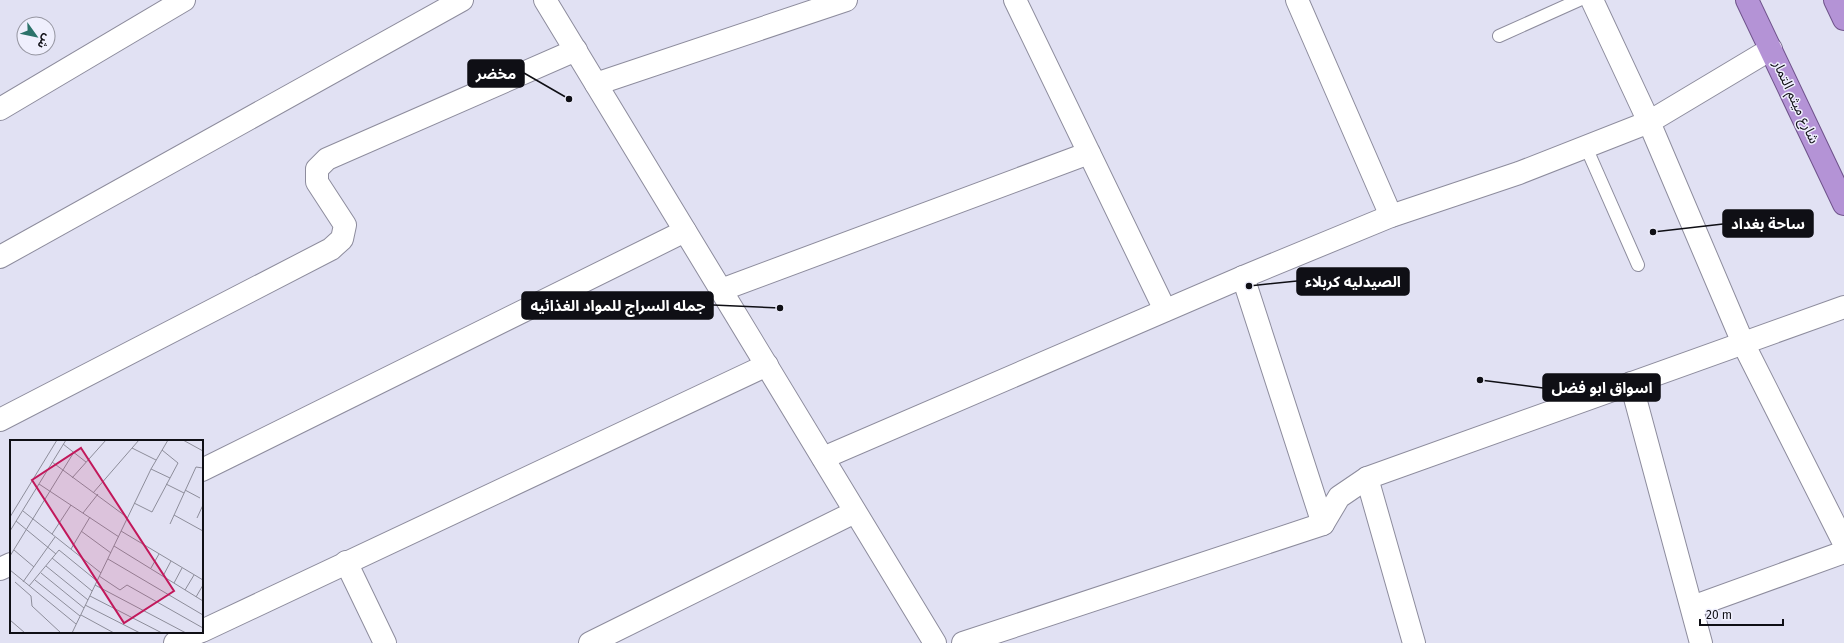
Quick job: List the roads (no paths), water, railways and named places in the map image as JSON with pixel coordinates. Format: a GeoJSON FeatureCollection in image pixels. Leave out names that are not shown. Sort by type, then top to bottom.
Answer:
{"type":"FeatureCollection","features":[{"type":"Feature","properties":{"kind":"highway","name":"شارع ميثم التمار"},"geometry":{"type":"LineString","coordinates":[[1747,0],[1844,204]]}},
{"type":"Feature","properties":{"kind":"highway"},"geometry":{"type":"LineString","coordinates":[[1835,0],[1844,19]]}},
{"type":"Feature","properties":{"kind":"street"},"geometry":{"type":"LineString","coordinates":[[0,109],[184,0]]}},
{"type":"Feature","properties":{"kind":"street"},"geometry":{"type":"LineString","coordinates":[[0,257],[462,0]]}},
{"type":"Feature","properties":{"kind":"street"},"geometry":{"type":"LineString","coordinates":[[596,84],[846,0]]}},
{"type":"Feature","properties":{"kind":"street"},"geometry":{"type":"LineString","coordinates":[[1016,0],[1165,310]]}},
{"type":"Feature","properties":{"kind":"street"},"geometry":{"type":"LineString","coordinates":[[1297,0],[1391,216]]}},
{"type":"Feature","properties":{"kind":"street"},"geometry":{"type":"LineString","coordinates":[[1592,0],[1649,122],[1743,343],[1844,542]]}},
{"type":"Feature","properties":{"kind":"street"},"geometry":{"type":"LineString","coordinates":[[552,2],[576,50],[596,84],[935,643]]}},
{"type":"Feature","properties":{"kind":"street"},"geometry":{"type":"LineString","coordinates":[[823,458],[1165,310],[1391,216],[1519,173],[1649,122],[1771,49]]}},
{"type":"Feature","properties":{"kind":"street"},"geometry":{"type":"LineString","coordinates":[[0,420],[331,249],[342,239],[345,225],[317,182],[317,169],[327,159],[576,50]]}},
{"type":"Feature","properties":{"kind":"street"},"geometry":{"type":"LineString","coordinates":[[721,290],[1089,153]]}},
{"type":"Feature","properties":{"kind":"street"},"geometry":{"type":"LineString","coordinates":[[203,470],[685,231]]}},
{"type":"Feature","properties":{"kind":"street"},"geometry":{"type":"LineString","coordinates":[[1243,277],[1323,524]]}},
{"type":"Feature","properties":{"kind":"street"},"geometry":{"type":"LineString","coordinates":[[963,643],[1323,524],[1339,497],[1367,478],[1844,307]]}},
{"type":"Feature","properties":{"kind":"street"},"geometry":{"type":"LineString","coordinates":[[175,643],[207,633],[346,562],[766,365]]}},
{"type":"Feature","properties":{"kind":"street"},"geometry":{"type":"LineString","coordinates":[[1631,383],[1701,643]]}},
{"type":"Feature","properties":{"kind":"street"},"geometry":{"type":"LineString","coordinates":[[1367,478],[1414,643]]}},
{"type":"Feature","properties":{"kind":"street"},"geometry":{"type":"LineString","coordinates":[[590,643],[855,512]]}},
{"type":"Feature","properties":{"kind":"street"},"geometry":{"type":"LineString","coordinates":[[1692,607],[1844,552]]}},
{"type":"Feature","properties":{"kind":"street"},"geometry":{"type":"LineString","coordinates":[[346,562],[385,643]]}},
{"type":"Feature","properties":{"kind":"street"},"geometry":{"type":"LineString","coordinates":[[0,569],[10,564]]}},
{"type":"Feature","properties":{"kind":"lane"},"geometry":{"type":"LineString","coordinates":[[1499,36],[1579,0]]}},
{"type":"Feature","properties":{"kind":"lane"},"geometry":{"type":"LineString","coordinates":[[1586,147],[1638,265]]}},
{"type":"Feature","properties":{"kind":"place","name":"مخضر"},"geometry":{"type":"Point","coordinates":[569,99]}},
{"type":"Feature","properties":{"kind":"place","name":"ساحة بغداد"},"geometry":{"type":"Point","coordinates":[1653,232]}},
{"type":"Feature","properties":{"kind":"place","name":"الصيدليه كربلاء"},"geometry":{"type":"Point","coordinates":[1249,286]}},
{"type":"Feature","properties":{"kind":"place","name":"جمله السراج للمواد الغذائيه"},"geometry":{"type":"Point","coordinates":[780,308]}},
{"type":"Feature","properties":{"kind":"place","name":"اسواق ابو فضل"},"geometry":{"type":"Point","coordinates":[1480,380]}}]}
